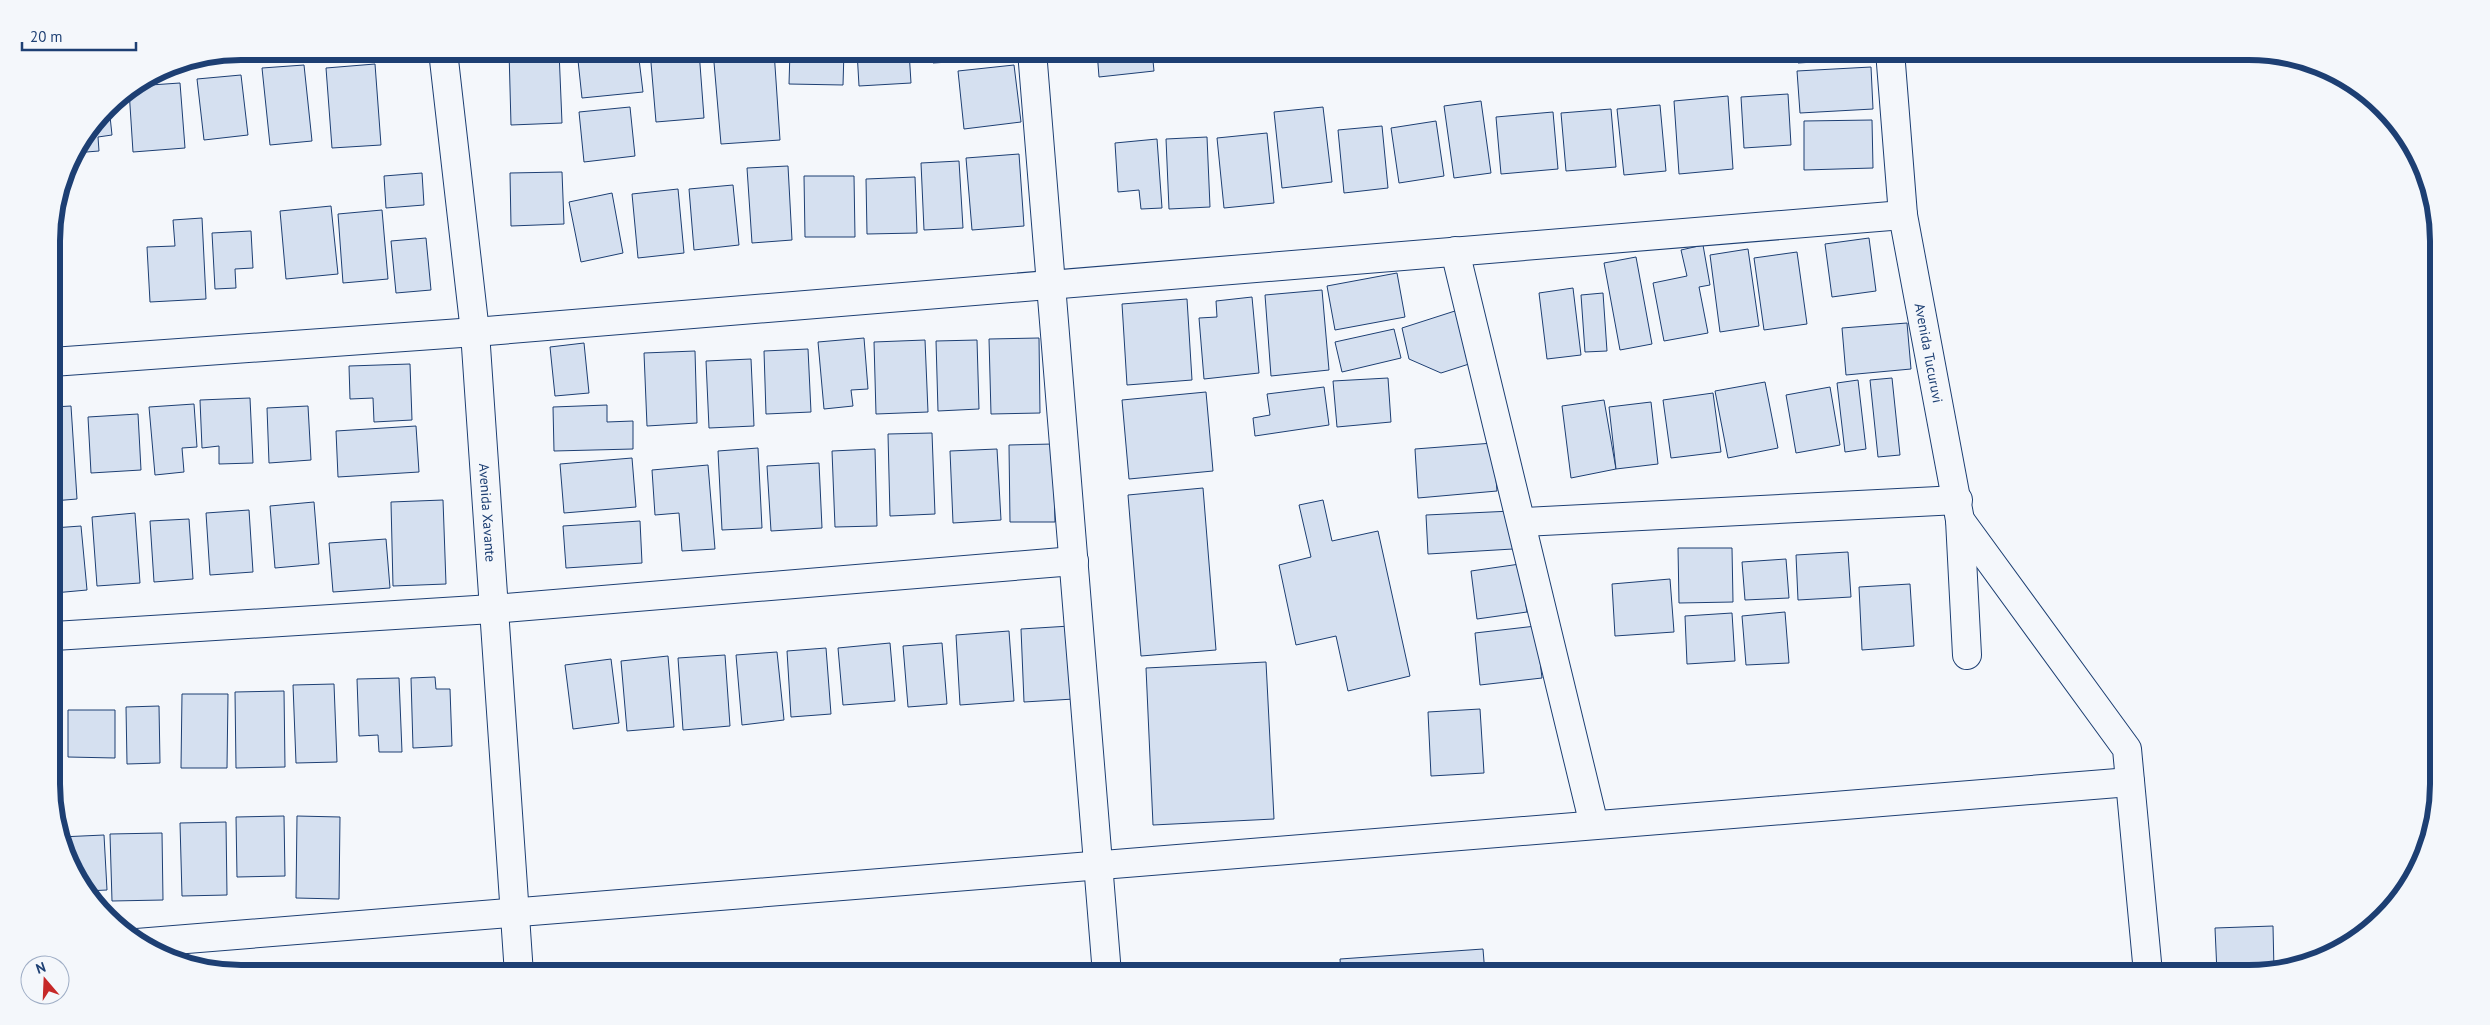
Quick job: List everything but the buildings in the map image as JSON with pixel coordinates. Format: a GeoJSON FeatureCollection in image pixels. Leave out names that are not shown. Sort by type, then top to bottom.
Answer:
{"type":"FeatureCollection","features":[{"type":"Feature","properties":{"kind":"street","name":"Avenida Xavante"},"geometry":{"type":"LineString","coordinates":[[444,60],[475,332],[492,609],[518,965]]}},
{"type":"Feature","properties":{"kind":"street"},"geometry":{"type":"LineString","coordinates":[[1033,60],[1106,965]]}},
{"type":"Feature","properties":{"kind":"street","name":"Avenida Tucuruvi"},"geometry":{"type":"LineString","coordinates":[[1891,60],[1903,215],[1959,510],[1967,656]]}},
{"type":"Feature","properties":{"kind":"street"},"geometry":{"type":"LineString","coordinates":[[60,361],[475,332],[1903,215]]}},
{"type":"Feature","properties":{"kind":"street"},"geometry":{"type":"LineString","coordinates":[[1455,251],[1594,825]]}},
{"type":"Feature","properties":{"kind":"street"},"geometry":{"type":"LineString","coordinates":[[1522,522],[1959,510],[2127,749],[2147,965]]}},
{"type":"Feature","properties":{"kind":"street"},"geometry":{"type":"LineString","coordinates":[[60,636],[492,609],[1074,562]]}},
{"type":"Feature","properties":{"kind":"street"},"geometry":{"type":"LineString","coordinates":[[150,941],[2130,782]]}}]}
